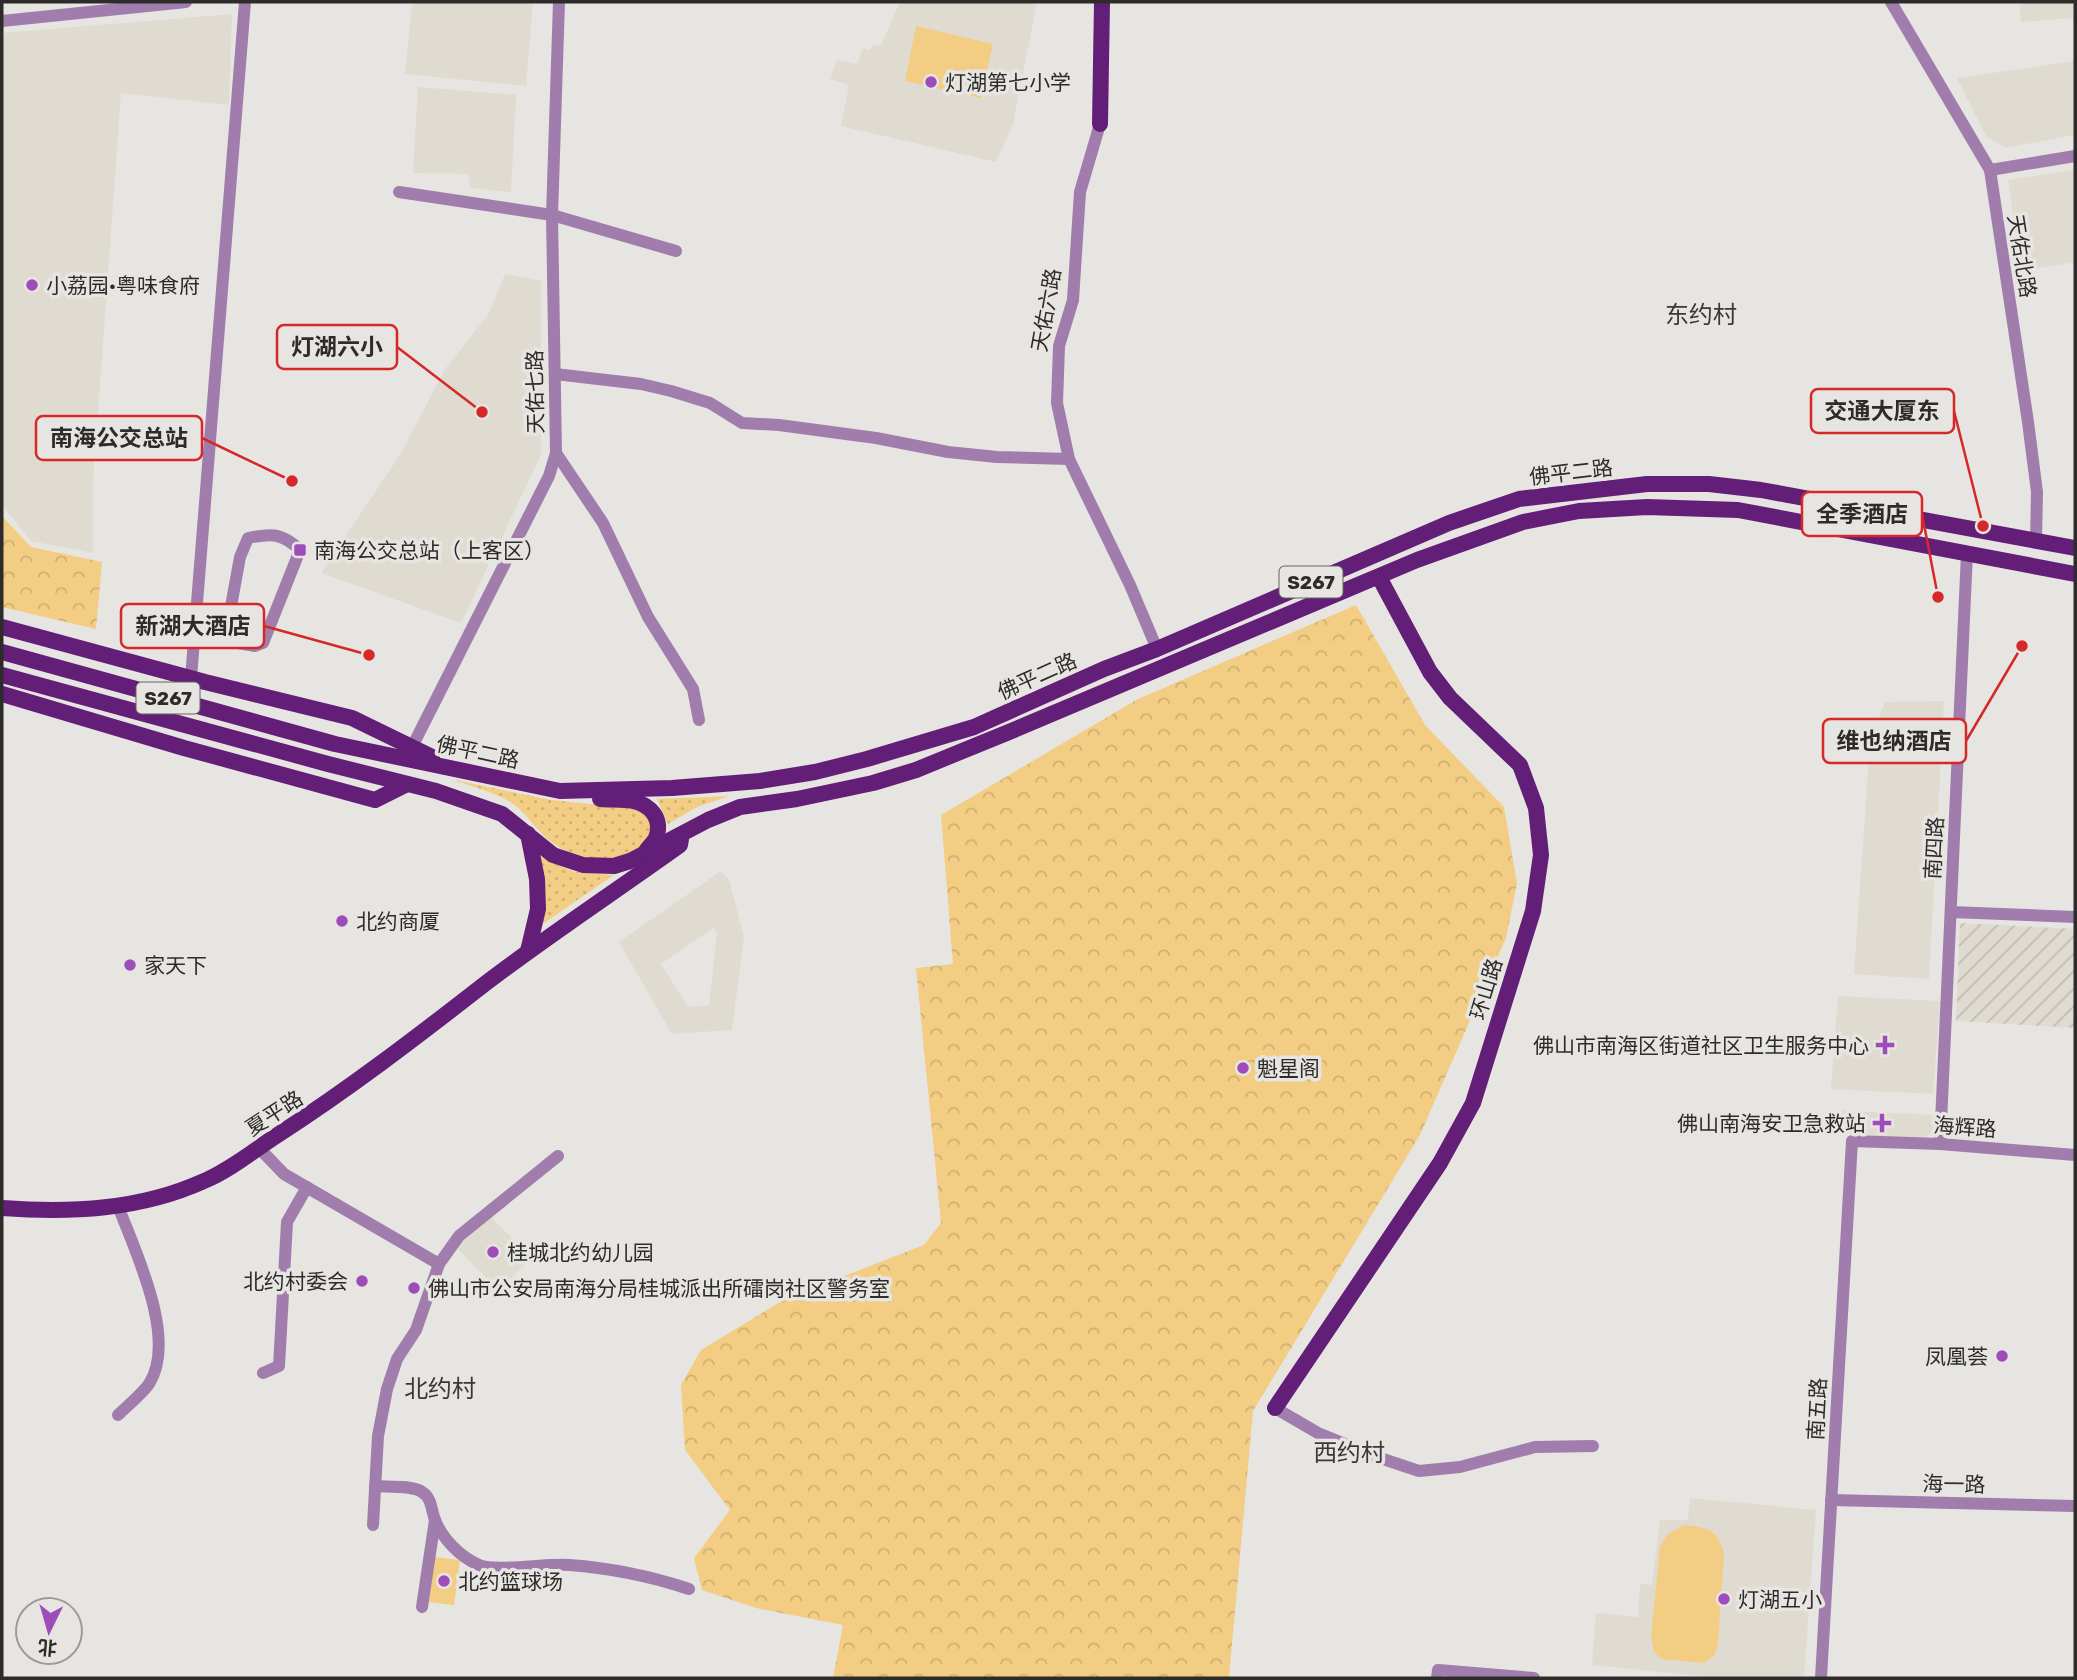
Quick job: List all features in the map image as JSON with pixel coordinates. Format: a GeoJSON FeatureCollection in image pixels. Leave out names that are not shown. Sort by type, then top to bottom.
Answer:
{"type":"FeatureCollection","features":[{"type":"Feature","properties":{"kind":"main road","name":"天佑六路"},"geometry":{"type":"LineString","coordinates":[[1100,124],[1102,2]]}},
{"type":"Feature","properties":{"kind":"main road","name":"佛平二路"},"geometry":{"type":"LineString","coordinates":[[2,652],[335,744],[560,791],[685,787],[760,781],[815,772],[974,727],[1449,523],[1519,499],[1647,484],[1710,484],[1761,490],[2075,548]]}},
{"type":"Feature","properties":{"kind":"main road","name":"佛平二路"},"geometry":{"type":"LineString","coordinates":[[528,834],[553,855],[583,865],[614,866],[740,807],[873,783],[916,770],[1430,555],[1523,522],[1579,511],[1647,507],[1738,510],[2075,574]]}},
{"type":"Feature","properties":{"kind":"main road","name":"环山路"},"geometry":{"type":"LineString","coordinates":[[1275,1408],[1440,1163],[1473,1103],[1533,911],[1541,855],[1536,808],[1520,765],[1450,698],[1430,672],[1379,577]]}},
{"type":"Feature","properties":{"kind":"main road"},"geometry":{"type":"LineString","coordinates":[[2,627],[352,718],[456,769]]}},
{"type":"Feature","properties":{"kind":"main road","name":"S267"},"geometry":{"type":"LineString","coordinates":[[2,675],[436,791],[502,814],[528,834]]}},
{"type":"Feature","properties":{"kind":"main road"},"geometry":{"type":"LineString","coordinates":[[2,694],[375,800],[407,784]]}},
{"type":"Feature","properties":{"kind":"main road"},"geometry":{"type":"LineString","coordinates":[[220,757],[328,764]]}},
{"type":"Feature","properties":{"kind":"main road"},"geometry":{"type":"LineString","coordinates":[[320,786],[356,771]]}},
{"type":"Feature","properties":{"kind":"main road"},"geometry":{"type":"LineString","coordinates":[[560,791],[575,798],[635,801],[647,806],[658,820],[656,838],[645,853]]}},
{"type":"Feature","properties":{"kind":"main road"},"geometry":{"type":"LineString","coordinates":[[528,834],[537,879],[538,909],[528,951]]}},
{"type":"Feature","properties":{"kind":"main road","name":"夏平路"},"geometry":{"type":"LineString","coordinates":[[2,1208],[61,1211],[118,1206],[166,1195],[206,1181],[321,1108],[528,951],[680,845],[682,834]]}},
{"type":"Feature","properties":{"kind":"street"},"geometry":{"type":"LineString","coordinates":[[2,21],[186,2]]}},
{"type":"Feature","properties":{"kind":"street"},"geometry":{"type":"LineString","coordinates":[[191,678],[246,2]]}},
{"type":"Feature","properties":{"kind":"street","name":"天佑七路"},"geometry":{"type":"LineString","coordinates":[[412,747],[549,476],[556,453],[552,215],[559,2]]}},
{"type":"Feature","properties":{"kind":"street","name":"天佑北路"},"geometry":{"type":"LineString","coordinates":[[1891,2],[1990,170],[2037,492],[2036,542]]}},
{"type":"Feature","properties":{"kind":"street","name":"天佑六路"},"geometry":{"type":"LineString","coordinates":[[1100,124],[1080,192],[1073,300],[1059,346],[1056,403],[1069,459],[1130,585],[1157,649]]}},
{"type":"Feature","properties":{"kind":"street"},"geometry":{"type":"LineString","coordinates":[[1990,170],[2075,156]]}},
{"type":"Feature","properties":{"kind":"street"},"geometry":{"type":"LineString","coordinates":[[399,192],[552,215],[676,251]]}},
{"type":"Feature","properties":{"kind":"street"},"geometry":{"type":"LineString","coordinates":[[555,374],[641,384],[671,391],[710,403],[742,423],[779,425],[876,438],[947,452],[997,457],[1069,459]]}},
{"type":"Feature","properties":{"kind":"street"},"geometry":{"type":"LineString","coordinates":[[556,453],[603,523],[648,617],[693,689],[699,720]]}},
{"type":"Feature","properties":{"kind":"street"},"geometry":{"type":"LineString","coordinates":[[194,635],[256,646],[263,643],[300,550],[287,538],[265,534],[248,538],[240,557],[225,639]]}},
{"type":"Feature","properties":{"kind":"street","name":"南四路"},"geometry":{"type":"LineString","coordinates":[[1940,1144],[1967,553]]}},
{"type":"Feature","properties":{"kind":"street"},"geometry":{"type":"LineString","coordinates":[[1951,912],[2075,917]]}},
{"type":"Feature","properties":{"kind":"street","name":"海辉路"},"geometry":{"type":"LineString","coordinates":[[1852,1141],[1940,1144],[2075,1155]]}},
{"type":"Feature","properties":{"kind":"street","name":"南五路"},"geometry":{"type":"LineString","coordinates":[[1821,1678],[1852,1141]]}},
{"type":"Feature","properties":{"kind":"street"},"geometry":{"type":"LineString","coordinates":[[258,1148],[284,1174],[439,1264]]}},
{"type":"Feature","properties":{"kind":"street"},"geometry":{"type":"LineString","coordinates":[[373,1525],[378,1436],[387,1389],[397,1359],[416,1330],[439,1264],[459,1236],[558,1156]]}},
{"type":"Feature","properties":{"kind":"street"},"geometry":{"type":"LineString","coordinates":[[263,1373],[279,1366],[287,1222],[307,1187]]}},
{"type":"Feature","properties":{"kind":"street"},"geometry":{"type":"LineString","coordinates":[[118,1206],[154,1302],[158,1334],[157,1366],[148,1384],[118,1415]]}},
{"type":"Feature","properties":{"kind":"street"},"geometry":{"type":"LineString","coordinates":[[1275,1408],[1318,1433],[1419,1471],[1460,1467],[1535,1447],[1593,1446]]}},
{"type":"Feature","properties":{"kind":"street"},"geometry":{"type":"LineString","coordinates":[[375,1486],[423,1492],[430,1502],[443,1536],[479,1566],[568,1565],[652,1577],[689,1589]]}},
{"type":"Feature","properties":{"kind":"street","name":"海一路"},"geometry":{"type":"LineString","coordinates":[[1831,1500],[2075,1506]]}},
{"type":"Feature","properties":{"kind":"street"},"geometry":{"type":"LineString","coordinates":[[422,1607],[435,1520]]}},
{"type":"Feature","properties":{"kind":"street"},"geometry":{"type":"LineString","coordinates":[[1437,1678],[1438,1670],[1534,1678]]}},
{"type":"Feature","properties":{"kind":"shaded area"},"geometry":{"type":"Polygon","coordinates":[[[412,2],[533,2],[526,86],[405,74],[412,2]]]}},
{"type":"Feature","properties":{"kind":"shaded area","name":"灯湖第七小学"},"geometry":{"type":"Polygon","coordinates":[[[900,2],[1037,2],[1013,124],[996,162],[841,126],[849,85],[830,79],[837,60],[857,64],[863,48],[869,50],[874,45],[881,45],[900,2]]]}},
{"type":"Feature","properties":{"kind":"shaded area"},"geometry":{"type":"Polygon","coordinates":[[[2019,2],[2075,2],[2075,30],[2073,18],[2021,22],[2019,2]]]}},
{"type":"Feature","properties":{"kind":"shaded area"},"geometry":{"type":"Polygon","coordinates":[[[232,14],[229,105],[121,93],[93,482],[93,553],[31,541],[2,505],[2,33],[232,14]]]}},
{"type":"Feature","properties":{"kind":"shaded area"},"geometry":{"type":"Polygon","coordinates":[[[2075,61],[2075,135],[2005,148],[1986,136],[1957,78],[2075,61]]]}},
{"type":"Feature","properties":{"kind":"shaded area"},"geometry":{"type":"Polygon","coordinates":[[[418,87],[516,95],[511,192],[470,188],[468,174],[413,173],[418,87]]]}},
{"type":"Feature","properties":{"kind":"shaded area"},"geometry":{"type":"Polygon","coordinates":[[[2075,170],[2075,262],[2021,271],[2008,180],[2075,170]]]}},
{"type":"Feature","properties":{"kind":"shaded area"},"geometry":{"type":"Polygon","coordinates":[[[505,274],[541,281],[541,455],[461,623],[321,573],[400,455],[445,369],[488,315],[505,274]]]}},
{"type":"Feature","properties":{"kind":"shaded area"},"geometry":{"type":"Polygon","coordinates":[[[1944,701],[1929,979],[1854,974],[1870,742],[1885,702],[1944,701]]]}},
{"type":"Feature","properties":{"kind":"shaded area"},"geometry":{"type":"Polygon","coordinates":[[[721,871],[729,880],[744,937],[732,1030],[672,1034],[619,942],[721,871]],[[713,928],[661,964],[688,1007],[709,1005],[717,933],[713,928]]]}},
{"type":"Feature","properties":{"kind":"shaded area"},"geometry":{"type":"Polygon","coordinates":[[[1960,923],[2075,929],[2075,1028],[1956,1021],[1960,923]]]}},
{"type":"Feature","properties":{"kind":"shaded area","name":"佛山市南海区街道社区卫生服务中心"},"geometry":{"type":"Polygon","coordinates":[[[1838,996],[1940,1001],[1933,1094],[1831,1089],[1838,996]]]}},
{"type":"Feature","properties":{"kind":"shaded area","name":"佛山南海安卫急救站"},"geometry":{"type":"Polygon","coordinates":[[[1830,1110],[1936,1115],[1933,1131],[1925,1139],[1828,1133],[1830,1110]]]}},
{"type":"Feature","properties":{"kind":"shaded area","name":"桂城北约幼儿园"},"geometry":{"type":"Polygon","coordinates":[[[488,1214],[532,1258],[498,1290],[455,1246],[488,1214]]]}},
{"type":"Feature","properties":{"kind":"shaded area","name":"灯湖五小"},"geometry":{"type":"Polygon","coordinates":[[[1690,1498],[1816,1510],[1804,1678],[1719,1678],[1592,1665],[1596,1613],[1638,1617],[1640,1584],[1652,1585],[1660,1520],[1688,1520],[1690,1498]]]}},
{"type":"Feature","properties":{"kind":"green space"},"geometry":{"type":"Polygon","coordinates":[[[916,26],[993,44],[981,98],[905,81],[916,26]]]}},
{"type":"Feature","properties":{"kind":"green space"},"geometry":{"type":"Polygon","coordinates":[[[2,516],[31,547],[102,562],[96,629],[2,607],[2,516]]]}},
{"type":"Feature","properties":{"kind":"green space"},"geometry":{"type":"Polygon","coordinates":[[[1356,605],[1425,725],[1504,807],[1517,883],[1506,938],[1420,1135],[1253,1411],[1229,1678],[833,1678],[843,1625],[756,1608],[702,1590],[694,1558],[730,1510],[685,1450],[681,1385],[701,1350],[785,1299],[924,1245],[941,1223],[916,968],[953,964],[941,815],[1138,699],[1356,605]]]}},
{"type":"Feature","properties":{"kind":"green space"},"geometry":{"type":"Polygon","coordinates":[[[455,780],[551,800],[637,806],[648,813],[652,835],[642,846],[617,858],[575,855],[550,841],[510,802],[455,780]]]}},
{"type":"Feature","properties":{"kind":"green space"},"geometry":{"type":"Polygon","coordinates":[[[729,796],[697,807],[668,824],[657,799],[729,796]]]}},
{"type":"Feature","properties":{"kind":"green space"},"geometry":{"type":"Polygon","coordinates":[[[536,852],[575,872],[614,875],[541,925],[536,852]]]}},
{"type":"Feature","properties":{"kind":"green space"},"geometry":{"type":"Polygon","coordinates":[[[1684,1525],[1710,1531],[1718,1538],[1724,1553],[1718,1644],[1714,1656],[1704,1663],[1661,1659],[1654,1651],[1651,1637],[1660,1546],[1668,1534],[1684,1525]]]}},
{"type":"Feature","properties":{"kind":"green space","name":"北约篮球场"},"geometry":{"type":"Polygon","coordinates":[[[434,1557],[460,1560],[454,1605],[429,1602],[434,1557]]]}},
{"type":"Feature","properties":{"kind":"place","name":"灯湖第七小学"},"geometry":{"type":"Point","coordinates":[931,82]}},
{"type":"Feature","properties":{"kind":"place","name":"小荔园·粤味食府"},"geometry":{"type":"Point","coordinates":[32,285]}},
{"type":"Feature","properties":{"kind":"place","name":"灯湖六小"},"geometry":{"type":"Point","coordinates":[482,412]}},
{"type":"Feature","properties":{"kind":"place","name":"南海公交总站"},"geometry":{"type":"Point","coordinates":[292,481]}},
{"type":"Feature","properties":{"kind":"place","name":"交通大厦东"},"geometry":{"type":"Point","coordinates":[1983,526]}},
{"type":"Feature","properties":{"kind":"place","name":"南海公交总站（上客区）"},"geometry":{"type":"Point","coordinates":[300,550]}},
{"type":"Feature","properties":{"kind":"place","name":"全季酒店"},"geometry":{"type":"Point","coordinates":[1938,597]}},
{"type":"Feature","properties":{"kind":"place","name":"维也纳酒店"},"geometry":{"type":"Point","coordinates":[2022,646]}},
{"type":"Feature","properties":{"kind":"place","name":"新湖大酒店"},"geometry":{"type":"Point","coordinates":[369,655]}},
{"type":"Feature","properties":{"kind":"place","name":"北约商厦"},"geometry":{"type":"Point","coordinates":[342,921]}},
{"type":"Feature","properties":{"kind":"place","name":"家天下"},"geometry":{"type":"Point","coordinates":[130,965]}},
{"type":"Feature","properties":{"kind":"place","name":"佛山市南海区街道社区卫生服务中心"},"geometry":{"type":"Point","coordinates":[1885,1045]}},
{"type":"Feature","properties":{"kind":"place","name":"魁星阁"},"geometry":{"type":"Point","coordinates":[1243,1068]}},
{"type":"Feature","properties":{"kind":"place","name":"佛山南海安卫急救站"},"geometry":{"type":"Point","coordinates":[1882,1123]}},
{"type":"Feature","properties":{"kind":"place","name":"桂城北约幼儿园"},"geometry":{"type":"Point","coordinates":[493,1252]}},
{"type":"Feature","properties":{"kind":"place","name":"北约村委会"},"geometry":{"type":"Point","coordinates":[362,1281]}},
{"type":"Feature","properties":{"kind":"place","name":"佛山市公安局南海分局桂城派出所礌岗社区警务室"},"geometry":{"type":"Point","coordinates":[414,1288]}},
{"type":"Feature","properties":{"kind":"place","name":"凤凰荟"},"geometry":{"type":"Point","coordinates":[2002,1356]}},
{"type":"Feature","properties":{"kind":"place","name":"北约篮球场"},"geometry":{"type":"Point","coordinates":[444,1581]}},
{"type":"Feature","properties":{"kind":"place","name":"灯湖五小"},"geometry":{"type":"Point","coordinates":[1724,1599]}},
{"type":"Feature","properties":{"kind":"district","name":"东约村"},"geometry":{"type":"Point","coordinates":[1701,315]}},
{"type":"Feature","properties":{"kind":"district","name":"北约村"},"geometry":{"type":"Point","coordinates":[440,1389]}},
{"type":"Feature","properties":{"kind":"district","name":"西约村"},"geometry":{"type":"Point","coordinates":[1349,1453]}}]}
